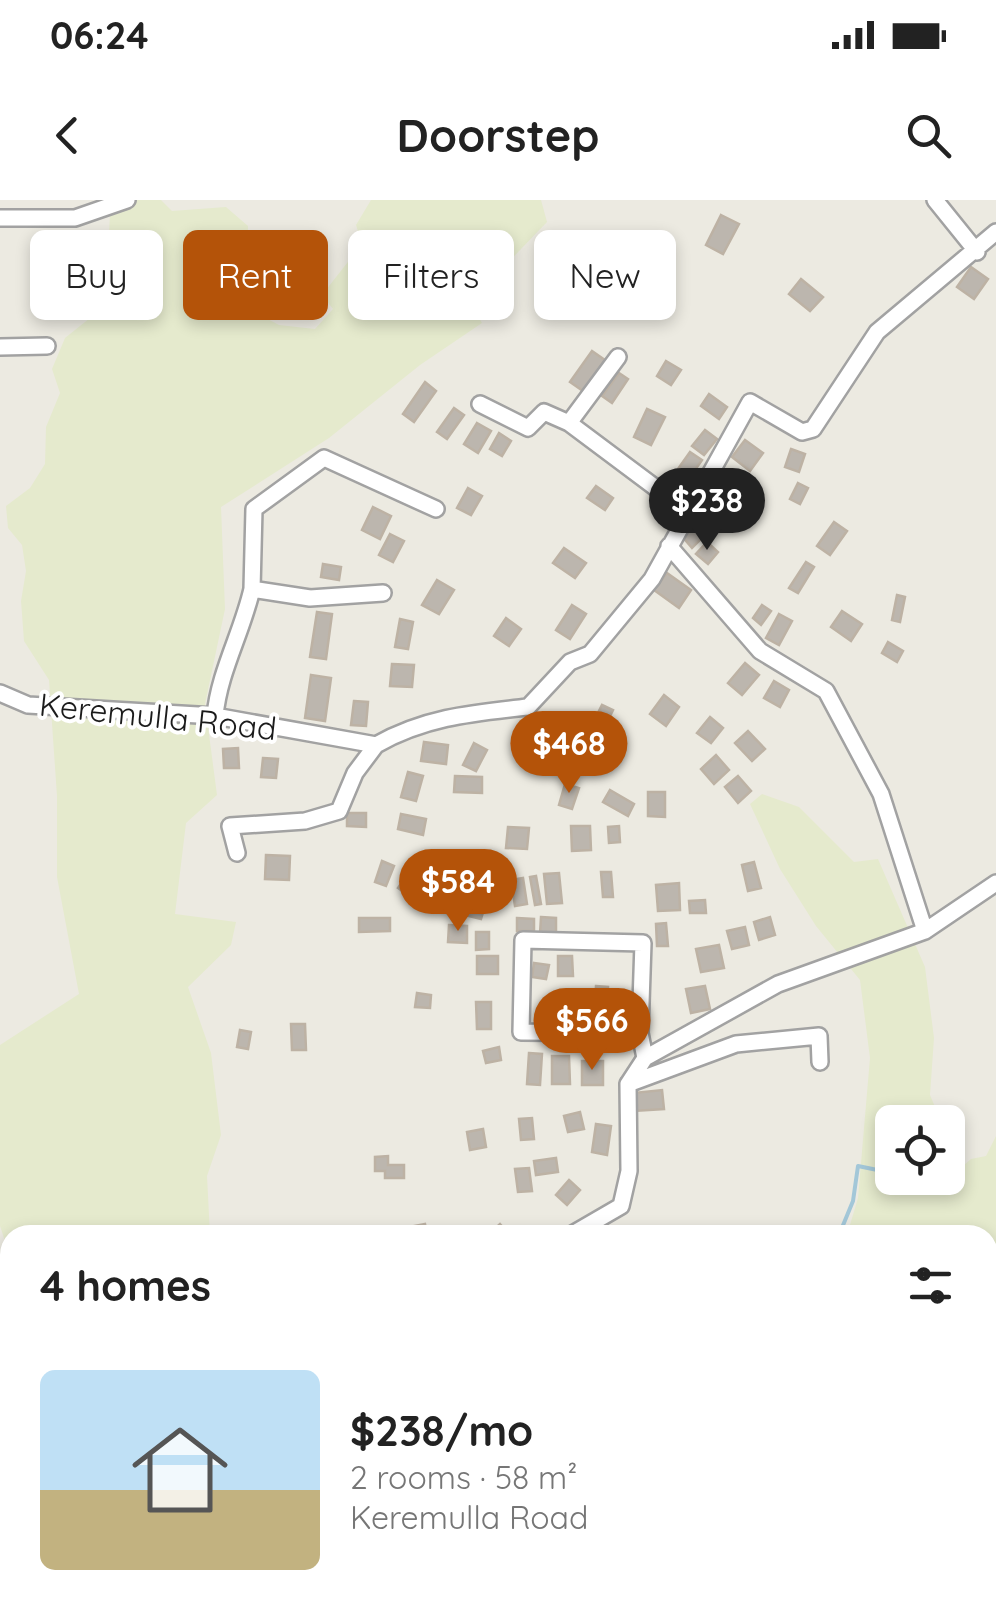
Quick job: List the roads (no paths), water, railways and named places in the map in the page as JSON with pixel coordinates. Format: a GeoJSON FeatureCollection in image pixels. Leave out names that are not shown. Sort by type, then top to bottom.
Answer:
{"type":"FeatureCollection","features":[{"type":"Feature","properties":{"kind":"street"},"geometry":{"type":"LineString","coordinates":[[0,218],[75,218],[127,200]]}},
{"type":"Feature","properties":{"kind":"street"},"geometry":{"type":"LineString","coordinates":[[935,200],[977,252]]}},
{"type":"Feature","properties":{"kind":"street"},"geometry":{"type":"LineString","coordinates":[[237,853],[230,826],[305,822],[340,811],[355,773],[376,745],[408,727],[443,716],[528,706],[570,662],[590,654],[652,579],[750,402],[802,432],[813,429],[877,332],[977,252],[996,232]]}},
{"type":"Feature","properties":{"kind":"street"},"geometry":{"type":"LineString","coordinates":[[0,347],[47,346]]}},
{"type":"Feature","properties":{"kind":"street"},"geometry":{"type":"LineString","coordinates":[[569,423],[618,357]]}},
{"type":"Feature","properties":{"kind":"street"},"geometry":{"type":"LineString","coordinates":[[480,404],[528,428],[544,412],[569,423],[688,512]]}},
{"type":"Feature","properties":{"kind":"street"},"geometry":{"type":"LineString","coordinates":[[215,716],[218,686],[242,632],[252,589],[254,509],[324,458],[436,509]]}},
{"type":"Feature","properties":{"kind":"street"},"geometry":{"type":"LineString","coordinates":[[669,546],[760,652],[826,691],[881,794],[925,931]]}},
{"type":"Feature","properties":{"kind":"street"},"geometry":{"type":"LineString","coordinates":[[252,589],[310,598],[383,593]]}},
{"type":"Feature","properties":{"kind":"street","name":"Keremulla Road"},"geometry":{"type":"LineString","coordinates":[[0,693],[28,705],[215,716],[376,745]]}},
{"type":"Feature","properties":{"kind":"street"},"geometry":{"type":"LineString","coordinates":[[588,1225],[621,1206],[629,1171],[628,1084],[644,1058],[778,984],[925,931],[996,883]]}},
{"type":"Feature","properties":{"kind":"street"},"geometry":{"type":"LineString","coordinates":[[640,1033],[521,1032],[523,940],[643,943],[640,1033],[644,1058]]}},
{"type":"Feature","properties":{"kind":"street"},"geometry":{"type":"LineString","coordinates":[[628,1084],[736,1044],[819,1036],[820,1062]]}},
{"type":"Feature","properties":{"kind":"waterway"},"geometry":{"type":"LineString","coordinates":[[843,1225],[853,1201],[858,1166],[875,1170]]}}]}
